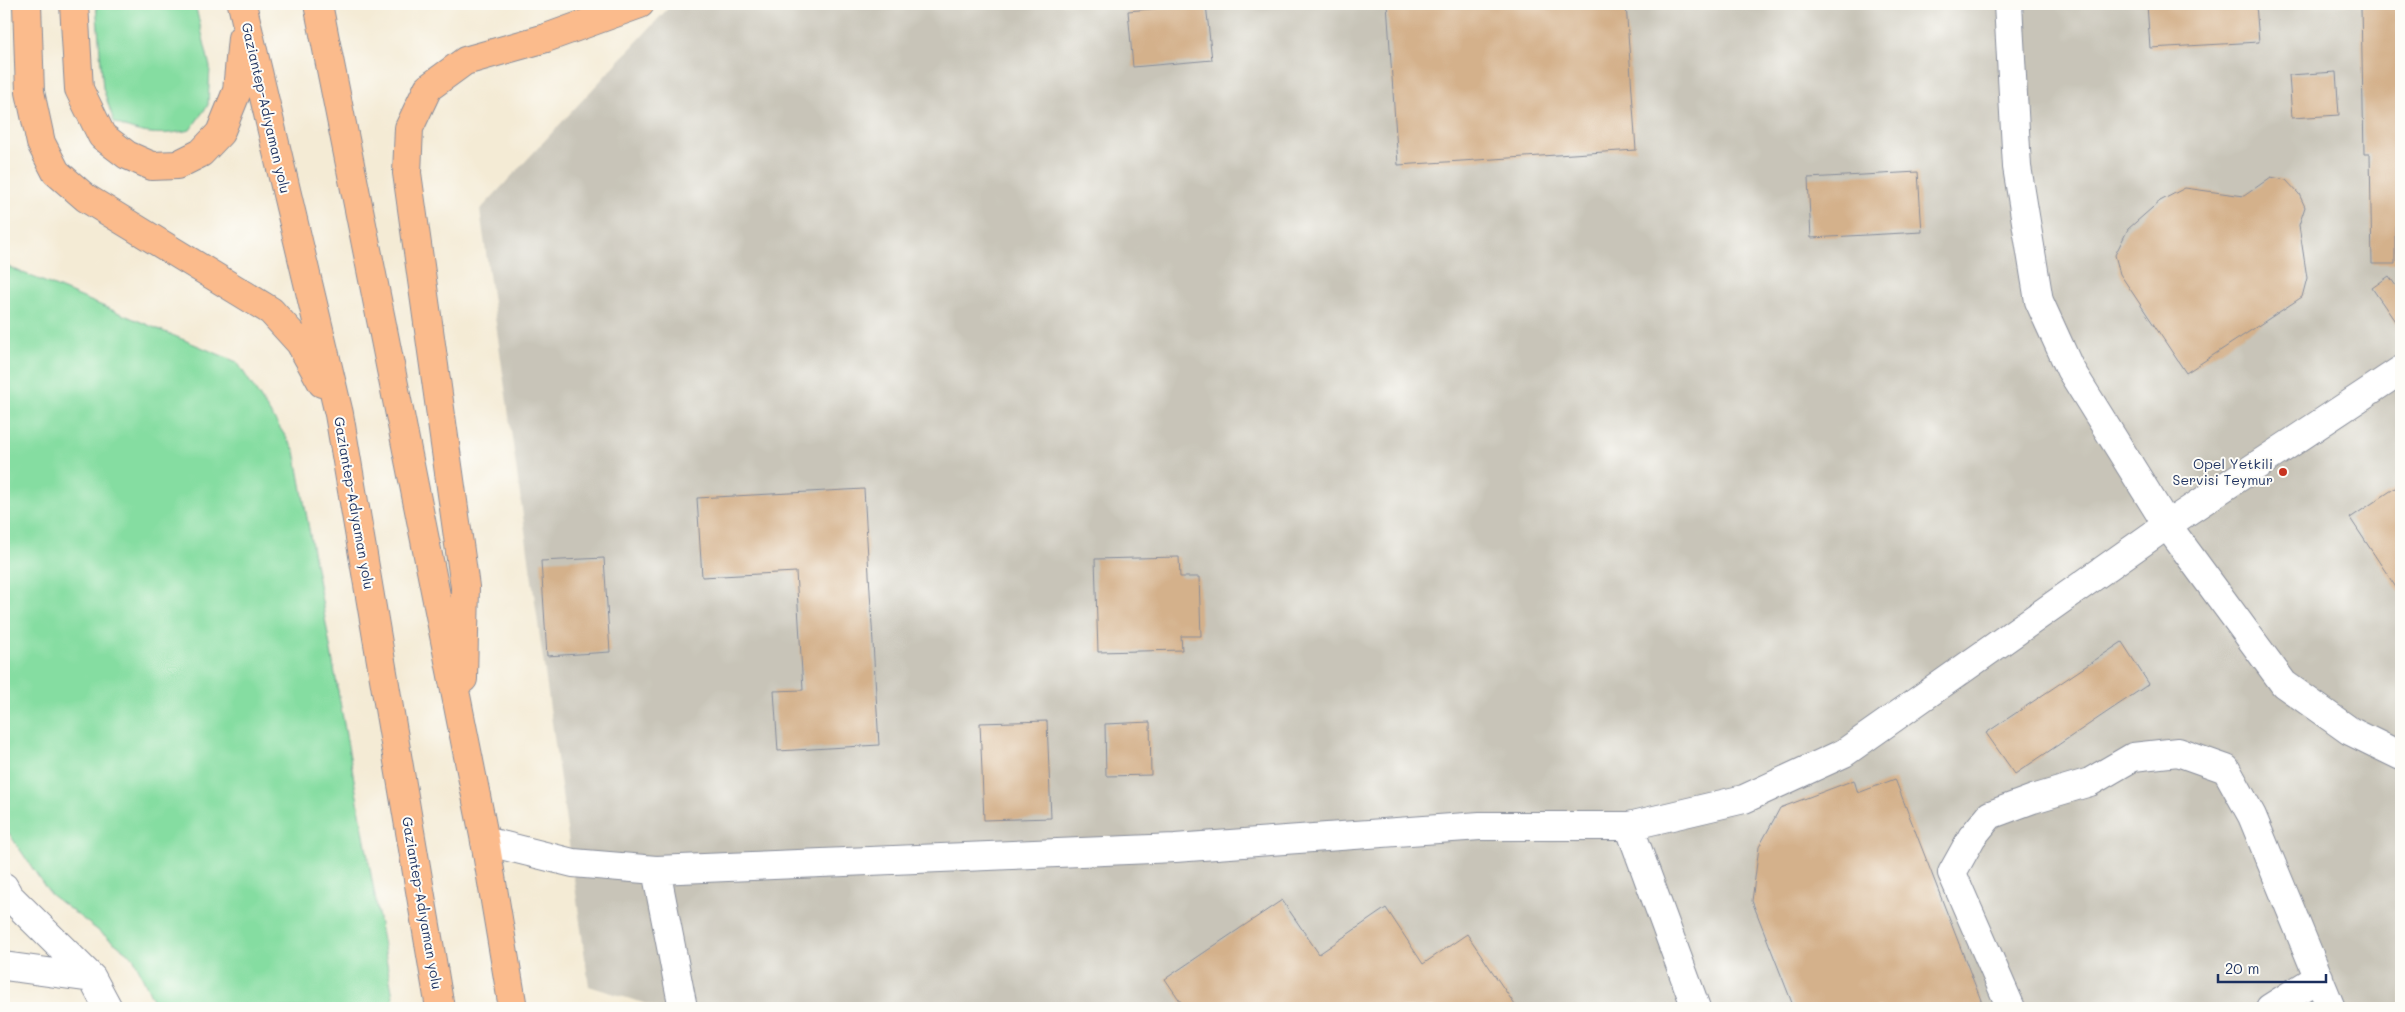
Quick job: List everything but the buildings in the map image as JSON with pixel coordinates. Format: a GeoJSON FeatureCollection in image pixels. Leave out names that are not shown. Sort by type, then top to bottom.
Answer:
{"type":"FeatureCollection","features":[{"type":"Feature","properties":{"kind":"highway"},"geometry":{"type":"LineString","coordinates":[[27,4],[30,92],[41,143],[56,172],[86,198],[271,311],[300,343],[339,414]]}},
{"type":"Feature","properties":{"kind":"highway"},"geometry":{"type":"LineString","coordinates":[[74,4],[79,90],[102,136],[127,155],[152,166],[177,165],[201,154],[220,133],[237,91],[243,9]]}},
{"type":"Feature","properties":{"kind":"highway"},"geometry":{"type":"LineString","coordinates":[[318,4],[485,841],[513,1008]]}},
{"type":"Feature","properties":{"kind":"highway"},"geometry":{"type":"LineString","coordinates":[[462,732],[465,587],[406,173],[409,128],[428,88],[465,61],[555,35],[640,4]]}},
{"type":"Feature","properties":{"kind":"highway","name":"Gaziantep-Adıyaman yolu"},"geometry":{"type":"LineString","coordinates":[[243,9],[339,414],[440,1008]]}},
{"type":"Feature","properties":{"kind":"street"},"geometry":{"type":"LineString","coordinates":[[2008,4],[2016,167],[2039,301],[2070,369],[2167,525],[2284,684],[2350,731],[2401,756]]}},
{"type":"Feature","properties":{"kind":"street"},"geometry":{"type":"LineString","coordinates":[[485,841],[573,863],[656,870],[1175,848],[1480,826],[1629,826],[1744,799],[1844,753],[2167,525],[2401,370]]}},
{"type":"Feature","properties":{"kind":"street"},"geometry":{"type":"LineString","coordinates":[[2011,1008],[1952,873],[1972,837],[1990,815],[2033,798],[2090,782],[2133,757],[2178,752],[2226,769],[2252,816],[2331,1008]]}},
{"type":"Feature","properties":{"kind":"street"},"geometry":{"type":"LineString","coordinates":[[1629,826],[1696,1008]]}},
{"type":"Feature","properties":{"kind":"street"},"geometry":{"type":"LineString","coordinates":[[656,870],[683,1008]]}},
{"type":"Feature","properties":{"kind":"street"},"geometry":{"type":"LineString","coordinates":[[4,887],[9,896],[92,978],[108,1008]]}},
{"type":"Feature","properties":{"kind":"street"},"geometry":{"type":"LineString","coordinates":[[4,966],[92,978]]}},
{"type":"Feature","properties":{"kind":"street"},"geometry":{"type":"LineString","coordinates":[[2270,1008],[2319,977]]}},
{"type":"Feature","properties":{"kind":"shaded area"},"geometry":{"type":"Polygon","coordinates":[[[672,4],[2401,4],[2401,1008],[659,1008],[589,986],[480,210],[672,4]]]}},
{"type":"Feature","properties":{"kind":"green space"},"geometry":{"type":"Polygon","coordinates":[[[96,4],[195,4],[210,67],[208,105],[190,130],[160,134],[133,130],[114,122],[103,88],[96,4]]]}},
{"type":"Feature","properties":{"kind":"green space"},"geometry":{"type":"Polygon","coordinates":[[[4,265],[237,362],[295,451],[395,1008],[157,1008],[133,957],[50,894],[4,826],[4,265]]]}},
{"type":"Feature","properties":{"kind":"place","name":"Opel Yetkili Servisi Teymur"},"geometry":{"type":"Point","coordinates":[2283,472]}}]}
